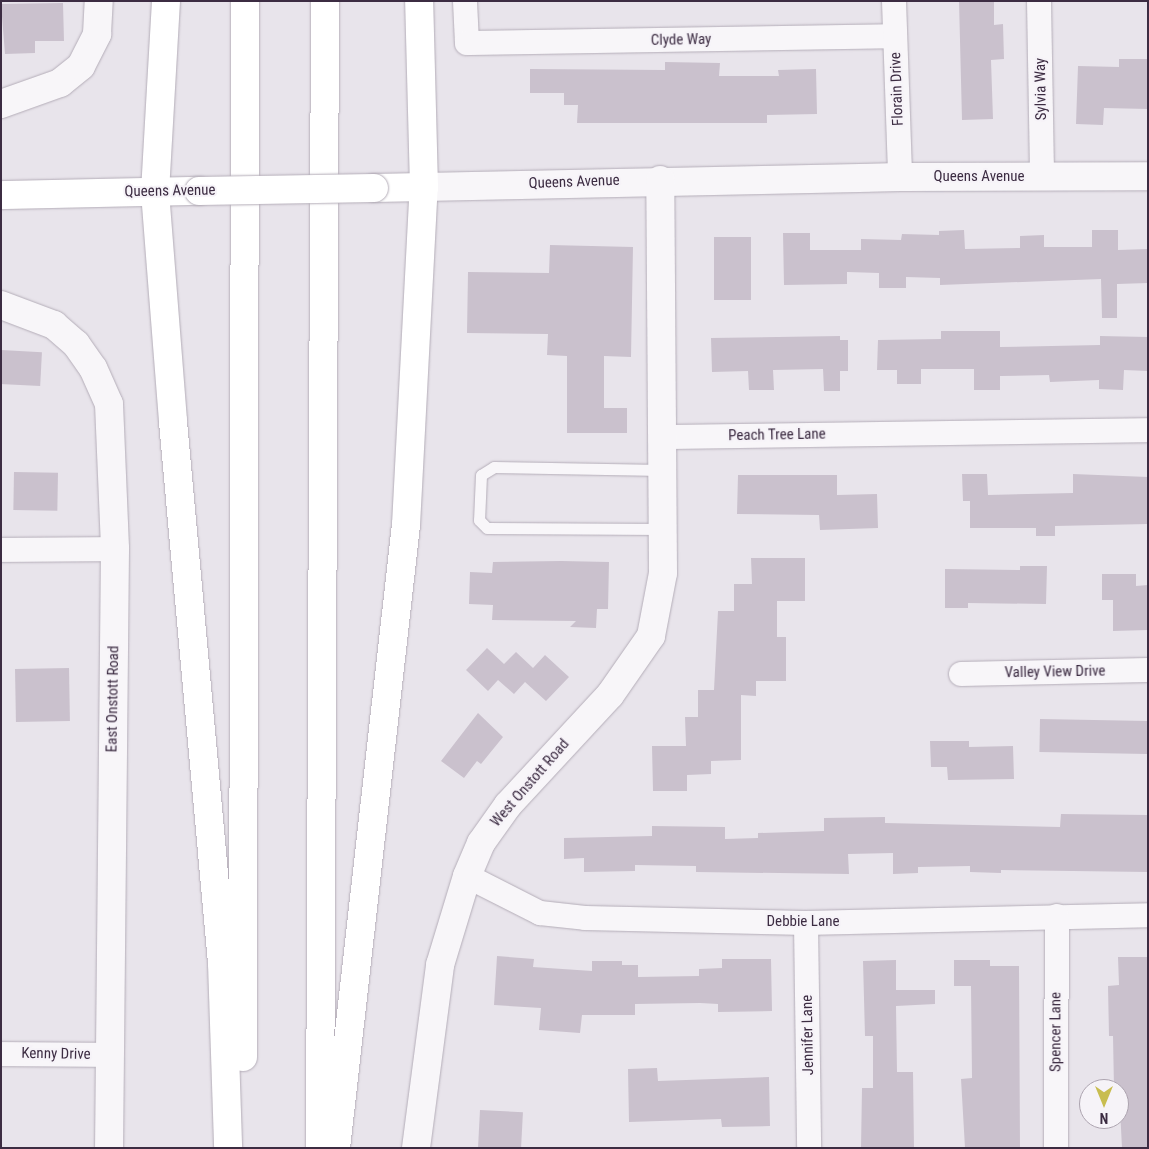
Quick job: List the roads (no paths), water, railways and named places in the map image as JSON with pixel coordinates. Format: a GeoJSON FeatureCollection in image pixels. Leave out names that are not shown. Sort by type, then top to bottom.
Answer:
{"type":"FeatureCollection","features":[{"type":"Feature","properties":{"kind":"main road"},"geometry":{"type":"LineString","coordinates":[[166,1],[156,192],[172,422],[222,963],[228,1148]]}},
{"type":"Feature","properties":{"kind":"main road"},"geometry":{"type":"LineString","coordinates":[[242,1148],[245,1]]}},
{"type":"Feature","properties":{"kind":"main road"},"geometry":{"type":"LineString","coordinates":[[320,1148],[325,1]]}},
{"type":"Feature","properties":{"kind":"main road"},"geometry":{"type":"LineString","coordinates":[[336,1148],[406,525],[424,186],[420,1]]}},
{"type":"Feature","properties":{"kind":"main road","name":"Queens Avenue"},"geometry":{"type":"LineString","coordinates":[[1,195],[424,186]]}},
{"type":"Feature","properties":{"kind":"street"},"geometry":{"type":"LineString","coordinates":[[1,104],[60,83],[81,66],[98,34],[99,1]]}},
{"type":"Feature","properties":{"kind":"street","name":"Clyde Way"},"geometry":{"type":"LineString","coordinates":[[465,1],[467,44],[894,36]]}},
{"type":"Feature","properties":{"kind":"street","name":"Florain Drive"},"geometry":{"type":"LineString","coordinates":[[894,1],[900,177]]}},
{"type":"Feature","properties":{"kind":"street","name":"Sylvia Way"},"geometry":{"type":"LineString","coordinates":[[1039,1],[1042,177]]}},
{"type":"Feature","properties":{"kind":"street","name":"Queens Avenue"},"geometry":{"type":"LineString","coordinates":[[424,186],[660,180],[1148,176]]}},
{"type":"Feature","properties":{"kind":"street"},"geometry":{"type":"LineString","coordinates":[[660,180],[664,437]]}},
{"type":"Feature","properties":{"kind":"street","name":"East Onstott Road"},"geometry":{"type":"LineString","coordinates":[[1,305],[54,325],[76,344],[93,368],[109,404],[114,549],[109,1148]]}},
{"type":"Feature","properties":{"kind":"street","name":"Peach Tree Lane"},"geometry":{"type":"LineString","coordinates":[[664,437],[1148,430]]}},
{"type":"Feature","properties":{"kind":"street","name":"West Onstott Road"},"geometry":{"type":"LineString","coordinates":[[416,1148],[440,965],[467,876],[481,843],[508,805],[610,695],[651,636],[663,573],[664,437]]}},
{"type":"Feature","properties":{"kind":"street"},"geometry":{"type":"LineString","coordinates":[[1,550],[114,549]]}},
{"type":"Feature","properties":{"kind":"street","name":"Valley View Drive"},"geometry":{"type":"LineString","coordinates":[[961,674],[1148,670]]}},
{"type":"Feature","properties":{"kind":"street","name":"Debbie Lane"},"geometry":{"type":"LineString","coordinates":[[467,876],[540,913],[584,918],[806,923],[1148,915]]}},
{"type":"Feature","properties":{"kind":"street","name":"Spencer Lane"},"geometry":{"type":"LineString","coordinates":[[1056,916],[1056,1148]]}},
{"type":"Feature","properties":{"kind":"street","name":"Jennifer Lane"},"geometry":{"type":"LineString","coordinates":[[806,923],[809,1148]]}},
{"type":"Feature","properties":{"kind":"street","name":"Kenny Drive"},"geometry":{"type":"LineString","coordinates":[[1,1054],[110,1055]]}},
{"type":"Feature","properties":{"kind":"lane"},"geometry":{"type":"LineString","coordinates":[[663,529],[487,528],[479,520],[481,475],[494,467],[664,470]]}}]}
